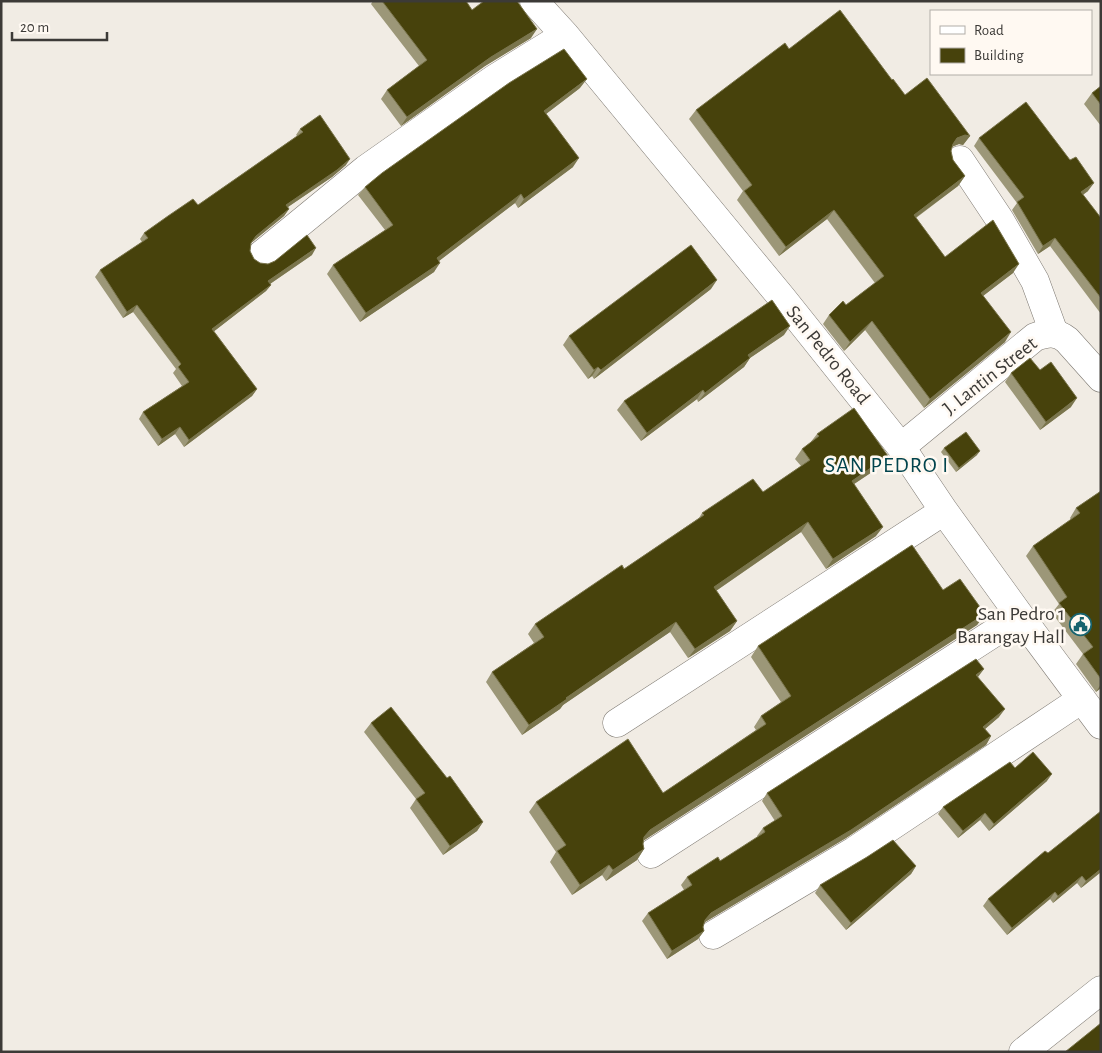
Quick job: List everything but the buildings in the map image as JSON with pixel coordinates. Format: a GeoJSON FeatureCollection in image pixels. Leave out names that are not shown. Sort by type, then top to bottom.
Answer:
{"type":"FeatureCollection","features":[{"type":"Feature","properties":{"kind":"street","name":"San Pedro Road"},"geometry":{"type":"LineString","coordinates":[[534,1],[565,35],[782,298],[901,447],[944,511],[1101,725]]}},
{"type":"Feature","properties":{"kind":"street"},"geometry":{"type":"LineString","coordinates":[[261,255],[366,169],[494,79],[565,35]]}},
{"type":"Feature","properties":{"kind":"street"},"geometry":{"type":"LineString","coordinates":[[960,160],[1000,220],[1035,281],[1054,334]]}},
{"type":"Feature","properties":{"kind":"street","name":"J. Lantin Street"},"geometry":{"type":"LineString","coordinates":[[901,447],[1035,338],[1042,335],[1061,335],[1101,378]]}},
{"type":"Feature","properties":{"kind":"street"},"geometry":{"type":"LineString","coordinates":[[617,723],[944,511]]}},
{"type":"Feature","properties":{"kind":"street"},"geometry":{"type":"LineString","coordinates":[[651,854],[1020,616]]}},
{"type":"Feature","properties":{"kind":"street"},"geometry":{"type":"LineString","coordinates":[[714,935],[854,851],[1082,699]]}},
{"type":"Feature","properties":{"kind":"street"},"geometry":{"type":"LineString","coordinates":[[1023,1052],[1101,990]]}},
{"type":"Feature","properties":{"kind":"place","name":"San Pedro 1 Barangay Hall"},"geometry":{"type":"Point","coordinates":[1081,625]}},
{"type":"Feature","properties":{"kind":"district","name":"SAN PEDRO I"},"geometry":{"type":"Point","coordinates":[887,465]}}]}
